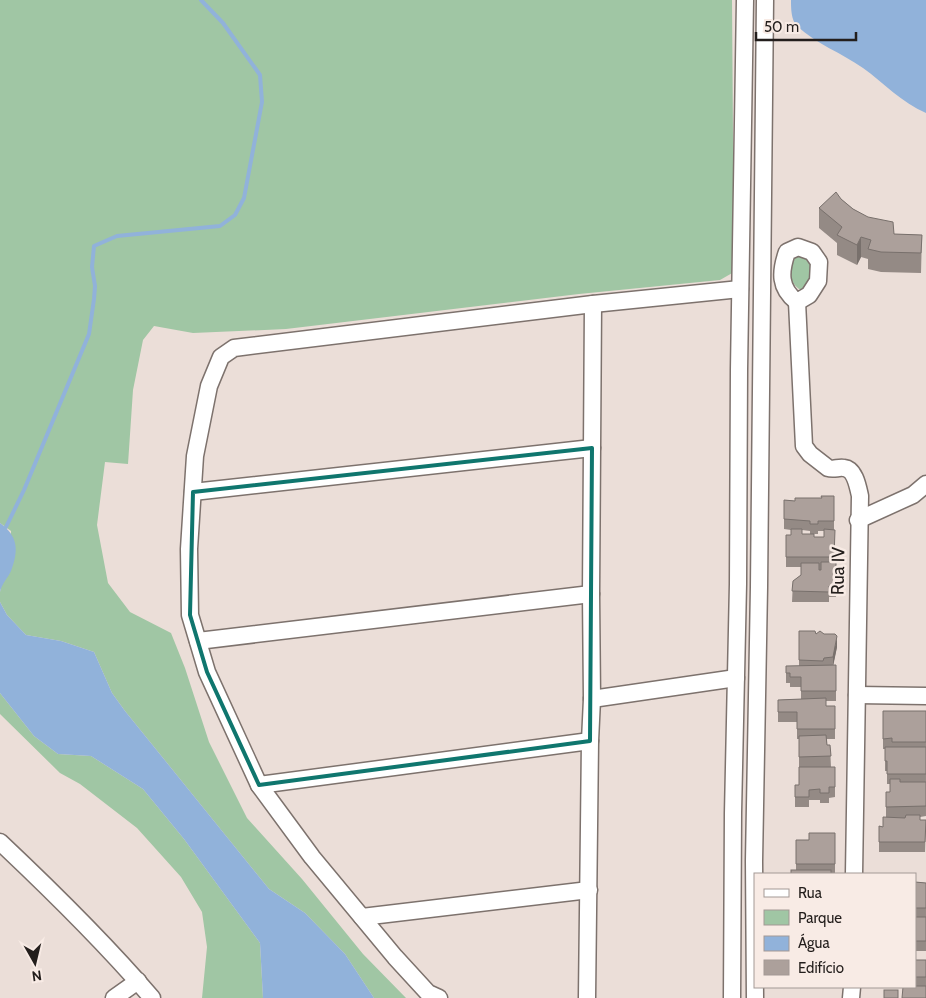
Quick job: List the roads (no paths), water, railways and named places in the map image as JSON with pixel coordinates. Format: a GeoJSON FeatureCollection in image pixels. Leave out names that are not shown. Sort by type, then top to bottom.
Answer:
{"type":"FeatureCollection","features":[{"type":"Feature","properties":{"kind":"street"},"geometry":{"type":"LineString","coordinates":[[732,998],[745,0]]}},
{"type":"Feature","properties":{"kind":"street"},"geometry":{"type":"LineString","coordinates":[[754,873],[765,0]]}},
{"type":"Feature","properties":{"kind":"street"},"geometry":{"type":"LineString","coordinates":[[741,246],[762,245]]}},
{"type":"Feature","properties":{"kind":"street"},"geometry":{"type":"LineString","coordinates":[[439,998],[428,993],[362,917],[312,857],[259,785],[207,672],[190,615],[188,549],[195,456],[209,386],[221,357],[234,348],[593,304],[740,297],[761,305]]}},
{"type":"Feature","properties":{"kind":"street","name":"Rua IV"},"geometry":{"type":"LineString","coordinates":[[797,302],[804,446],[810,454],[828,468],[845,468],[850,470],[860,496],[858,520],[854,873]]}},
{"type":"Feature","properties":{"kind":"street"},"geometry":{"type":"LineString","coordinates":[[587,998],[592,699],[593,304]]}},
{"type":"Feature","properties":{"kind":"street"},"geometry":{"type":"LineString","coordinates":[[193,492],[592,448]]}},
{"type":"Feature","properties":{"kind":"street"},"geometry":{"type":"LineString","coordinates":[[858,520],[914,495],[926,484]]}},
{"type":"Feature","properties":{"kind":"street"},"geometry":{"type":"LineString","coordinates":[[198,641],[591,594]]}},
{"type":"Feature","properties":{"kind":"street"},"geometry":{"type":"LineString","coordinates":[[592,699],[736,678]]}},
{"type":"Feature","properties":{"kind":"street"},"geometry":{"type":"LineString","coordinates":[[857,695],[926,696]]}},
{"type":"Feature","properties":{"kind":"street"},"geometry":{"type":"LineString","coordinates":[[259,785],[590,741]]}},
{"type":"Feature","properties":{"kind":"street"},"geometry":{"type":"LineString","coordinates":[[0,842],[55,894],[152,998]]}},
{"type":"Feature","properties":{"kind":"street"},"geometry":{"type":"LineString","coordinates":[[362,917],[589,890]]}},
{"type":"Feature","properties":{"kind":"street"},"geometry":{"type":"LineString","coordinates":[[114,998],[138,981]]}},
{"type":"Feature","properties":{"kind":"water"},"geometry":{"type":"Polygon","coordinates":[[[791,0],[926,0],[926,113],[901,98],[855,63],[804,32],[794,21],[791,0]]]}},
{"type":"Feature","properties":{"kind":"water"},"geometry":{"type":"Polygon","coordinates":[[[0,523],[14,538],[16,550],[11,571],[0,592],[0,523]]]}},
{"type":"Feature","properties":{"kind":"water"},"geometry":{"type":"Polygon","coordinates":[[[0,602],[7,615],[26,635],[61,641],[94,652],[112,693],[125,711],[269,889],[305,913],[345,954],[374,998],[263,998],[260,943],[184,839],[143,789],[91,756],[58,754],[34,736],[0,693],[0,602]]]}},
{"type":"Feature","properties":{"kind":"waterway"},"geometry":{"type":"LineString","coordinates":[[6,527],[24,490],[89,334],[95,286],[92,267],[94,246],[117,236],[220,226],[235,215],[244,198],[262,102],[260,75],[223,23],[201,0]]}}]}
